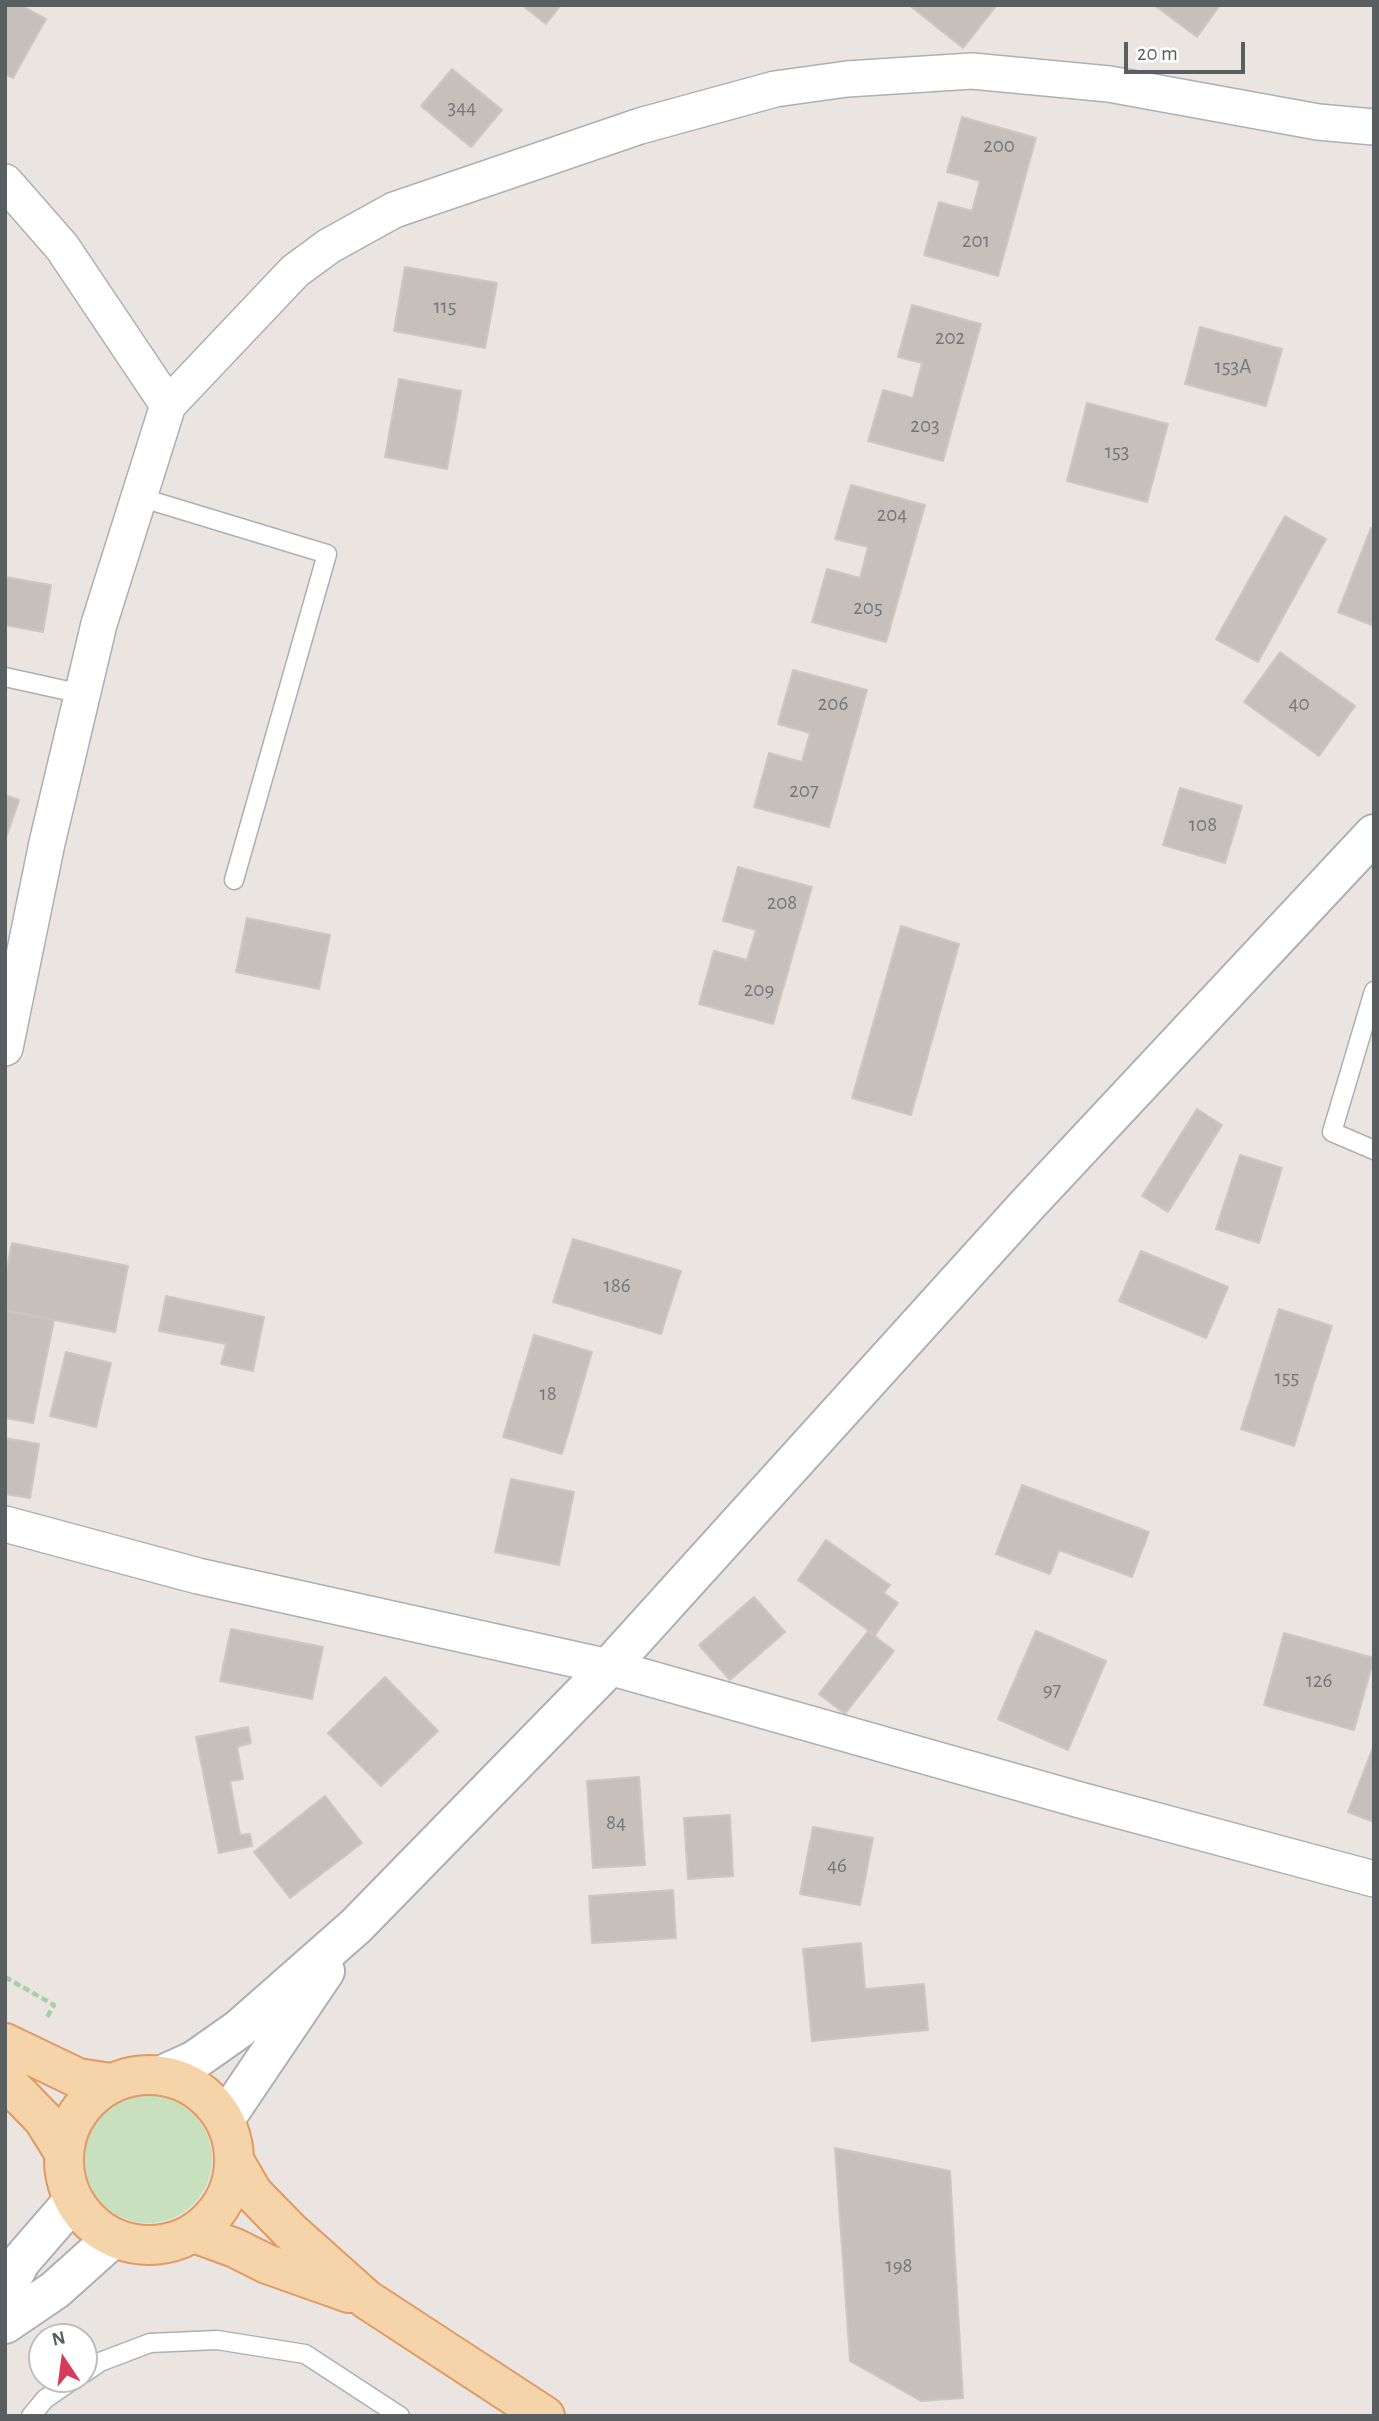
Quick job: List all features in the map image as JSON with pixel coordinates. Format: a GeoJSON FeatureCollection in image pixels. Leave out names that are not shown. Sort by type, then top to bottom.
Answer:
{"type":"FeatureCollection","features":[{"type":"Feature","properties":{"kind":"main road"},"geometry":{"type":"LineString","coordinates":[[5,2043],[78,2078],[111,2082]]}},
{"type":"Feature","properties":{"kind":"main road"},"geometry":{"type":"LineString","coordinates":[[136,2075],[162,2075],[187,2083],[209,2098],[225,2119],[233,2140],[235,2162],[229,2190],[215,2215],[194,2233],[168,2244],[140,2245],[113,2238],[90,2223],[73,2201],[64,2177],[63,2151],[71,2123],[87,2099],[111,2082],[136,2075]]}},
{"type":"Feature","properties":{"kind":"main road"},"geometry":{"type":"LineString","coordinates":[[5,2080],[43,2119],[63,2151]]}},
{"type":"Feature","properties":{"kind":"main road"},"geometry":{"type":"LineString","coordinates":[[235,2162],[253,2193],[290,2231],[366,2299],[545,2416]]}},
{"type":"Feature","properties":{"kind":"main road"},"geometry":{"type":"LineString","coordinates":[[194,2233],[235,2248],[267,2264],[366,2299]]}},
{"type":"Feature","properties":{"kind":"street"},"geometry":{"type":"LineString","coordinates":[[5,1048],[47,843],[99,624],[168,405],[295,271],[329,246],[394,211],[640,126],[775,89],[847,79],[972,71],[1110,84],[1318,122],[1374,127]]}},
{"type":"Feature","properties":{"kind":"street"},"geometry":{"type":"LineString","coordinates":[[5,182],[62,247],[168,405]]}},
{"type":"Feature","properties":{"kind":"street"},"geometry":{"type":"LineString","coordinates":[[162,2075],[195,2060],[239,2029],[355,1926],[609,1667],[1028,1204],[1374,834]]}},
{"type":"Feature","properties":{"kind":"street"},"geometry":{"type":"LineString","coordinates":[[5,1524],[198,1577],[609,1667],[1080,1800],[1374,1879]]}},
{"type":"Feature","properties":{"kind":"street"},"geometry":{"type":"LineString","coordinates":[[225,2119],[355,1926]]}},
{"type":"Feature","properties":{"kind":"street"},"geometry":{"type":"LineString","coordinates":[[5,2291],[21,2261],[73,2201]]}},
{"type":"Feature","properties":{"kind":"street"},"geometry":{"type":"LineString","coordinates":[[5,2324],[55,2290],[113,2238]]}},
{"type":"Feature","properties":{"kind":"lane"},"geometry":{"type":"LineString","coordinates":[[139,497],[327,554],[234,880]]}},
{"type":"Feature","properties":{"kind":"lane"},"geometry":{"type":"LineString","coordinates":[[5,677],[82,694]]}},
{"type":"Feature","properties":{"kind":"lane"},"geometry":{"type":"LineString","coordinates":[[1374,991],[1332,1132],[1374,1150]]}},
{"type":"Feature","properties":{"kind":"lane"},"geometry":{"type":"LineString","coordinates":[[98,2363],[149,2343],[217,2340],[305,2354],[400,2416]]}},
{"type":"Feature","properties":{"kind":"lane"},"geometry":{"type":"LineString","coordinates":[[31,2416],[45,2399],[54,2393]]}},
{"type":"Feature","properties":{"kind":"green space"},"geometry":{"type":"Polygon","coordinates":[[[148,2095],[173,2100],[193,2114],[207,2134],[212,2159],[207,2184],[193,2204],[173,2218],[148,2223],[123,2218],[103,2204],[89,2184],[84,2159],[89,2134],[103,2114],[123,2100],[148,2095]]]}},
{"type":"Feature","properties":{"kind":"building"},"geometry":{"type":"Polygon","coordinates":[[[5,5],[21,5],[46,19],[13,78],[5,74],[5,5]]]}},
{"type":"Feature","properties":{"kind":"building"},"geometry":{"type":"Polygon","coordinates":[[[522,5],[561,5],[546,24],[522,5]]]}},
{"type":"Feature","properties":{"kind":"building"},"geometry":{"type":"Polygon","coordinates":[[[909,5],[997,5],[963,48],[909,5]]]}},
{"type":"Feature","properties":{"kind":"building"},"geometry":{"type":"Polygon","coordinates":[[[1154,5],[1220,5],[1197,37],[1154,5]]]}},
{"type":"Feature","properties":{"kind":"building"},"geometry":{"type":"Polygon","coordinates":[[[452,69],[502,110],[471,147],[421,106],[452,69]]]}},
{"type":"Feature","properties":{"kind":"building"},"geometry":{"type":"Polygon","coordinates":[[[962,117],[1036,138],[998,276],[924,255],[939,202],[972,211],[980,181],[947,172],[962,117]]]}},
{"type":"Feature","properties":{"kind":"building"},"geometry":{"type":"Polygon","coordinates":[[[405,267],[497,283],[485,348],[394,331],[405,267]]]}},
{"type":"Feature","properties":{"kind":"building"},"geometry":{"type":"Polygon","coordinates":[[[912,305],[981,324],[943,461],[868,441],[883,390],[913,398],[922,363],[898,357],[912,305]]]}},
{"type":"Feature","properties":{"kind":"building"},"geometry":{"type":"Polygon","coordinates":[[[1200,327],[1282,349],[1266,406],[1185,384],[1200,327]]]}},
{"type":"Feature","properties":{"kind":"building"},"geometry":{"type":"Polygon","coordinates":[[[399,379],[461,391],[447,469],[385,457],[399,379]]]}},
{"type":"Feature","properties":{"kind":"building"},"geometry":{"type":"Polygon","coordinates":[[[1087,403],[1168,424],[1147,502],[1067,481],[1087,403]]]}},
{"type":"Feature","properties":{"kind":"building"},"geometry":{"type":"Polygon","coordinates":[[[851,485],[925,505],[886,642],[812,622],[827,569],[860,578],[868,547],[835,539],[851,485]]]}},
{"type":"Feature","properties":{"kind":"building"},"geometry":{"type":"Polygon","coordinates":[[[1285,516],[1326,539],[1258,662],[1216,639],[1285,516]]]}},
{"type":"Feature","properties":{"kind":"building"},"geometry":{"type":"Polygon","coordinates":[[[1371,528],[1374,530],[1374,626],[1338,612],[1371,528]]]}},
{"type":"Feature","properties":{"kind":"building"},"geometry":{"type":"Polygon","coordinates":[[[5,577],[51,585],[43,632],[5,625],[5,577]]]}},
{"type":"Feature","properties":{"kind":"building"},"geometry":{"type":"Polygon","coordinates":[[[1280,652],[1355,706],[1319,756],[1244,702],[1280,652]]]}},
{"type":"Feature","properties":{"kind":"building"},"geometry":{"type":"Polygon","coordinates":[[[793,670],[867,690],[829,827],[754,807],[769,753],[802,762],[810,733],[778,724],[793,670]]]}},
{"type":"Feature","properties":{"kind":"building"},"geometry":{"type":"Polygon","coordinates":[[[1180,788],[1242,806],[1225,863],[1163,845],[1180,788]]]}},
{"type":"Feature","properties":{"kind":"building"},"geometry":{"type":"Polygon","coordinates":[[[5,795],[19,800],[5,841],[5,795]]]}},
{"type":"Feature","properties":{"kind":"building"},"geometry":{"type":"Polygon","coordinates":[[[738,867],[812,887],[773,1024],[699,1004],[714,951],[747,960],[756,930],[723,921],[738,867]]]}},
{"type":"Feature","properties":{"kind":"building"},"geometry":{"type":"Polygon","coordinates":[[[247,918],[330,935],[319,989],[236,972],[247,918]]]}},
{"type":"Feature","properties":{"kind":"building"},"geometry":{"type":"Polygon","coordinates":[[[901,926],[959,944],[911,1115],[852,1098],[901,926]]]}},
{"type":"Feature","properties":{"kind":"building"},"geometry":{"type":"Polygon","coordinates":[[[1197,1109],[1222,1125],[1168,1212],[1142,1196],[1197,1109]]]}},
{"type":"Feature","properties":{"kind":"building"},"geometry":{"type":"Polygon","coordinates":[[[1240,1155],[1282,1168],[1259,1243],[1216,1229],[1240,1155]]]}},
{"type":"Feature","properties":{"kind":"building"},"geometry":{"type":"Polygon","coordinates":[[[573,1239],[681,1271],[661,1334],[553,1302],[573,1239]]]}},
{"type":"Feature","properties":{"kind":"building"},"geometry":{"type":"Polygon","coordinates":[[[12,1243],[128,1266],[115,1332],[5,1310],[5,1277],[12,1243]]]}},
{"type":"Feature","properties":{"kind":"building"},"geometry":{"type":"Polygon","coordinates":[[[1141,1251],[1228,1287],[1206,1338],[1119,1301],[1141,1251]]]}},
{"type":"Feature","properties":{"kind":"building"},"geometry":{"type":"Polygon","coordinates":[[[166,1296],[264,1317],[253,1371],[221,1364],[226,1344],[159,1331],[166,1296]]]}},
{"type":"Feature","properties":{"kind":"building"},"geometry":{"type":"Polygon","coordinates":[[[1279,1309],[1332,1326],[1294,1446],[1241,1429],[1279,1309]]]}},
{"type":"Feature","properties":{"kind":"building"},"geometry":{"type":"Polygon","coordinates":[[[5,1310],[54,1320],[33,1423],[5,1418],[5,1310]]]}},
{"type":"Feature","properties":{"kind":"building"},"geometry":{"type":"Polygon","coordinates":[[[534,1335],[592,1352],[562,1454],[503,1437],[534,1335]]]}},
{"type":"Feature","properties":{"kind":"building"},"geometry":{"type":"Polygon","coordinates":[[[66,1352],[111,1363],[96,1427],[50,1416],[66,1352]]]}},
{"type":"Feature","properties":{"kind":"building"},"geometry":{"type":"Polygon","coordinates":[[[5,1438],[39,1444],[30,1498],[5,1494],[5,1438]]]}},
{"type":"Feature","properties":{"kind":"building"},"geometry":{"type":"Polygon","coordinates":[[[511,1479],[574,1492],[559,1565],[495,1552],[511,1479]]]}},
{"type":"Feature","properties":{"kind":"building"},"geometry":{"type":"Polygon","coordinates":[[[1022,1485],[1149,1532],[1132,1577],[1059,1550],[1050,1574],[996,1554],[1022,1485]]]}},
{"type":"Feature","properties":{"kind":"building"},"geometry":{"type":"Polygon","coordinates":[[[826,1540],[890,1585],[884,1593],[898,1603],[875,1635],[798,1580],[826,1540]]]}},
{"type":"Feature","properties":{"kind":"building"},"geometry":{"type":"Polygon","coordinates":[[[754,1597],[785,1632],[730,1680],[699,1645],[754,1597]]]}},
{"type":"Feature","properties":{"kind":"building"},"geometry":{"type":"Polygon","coordinates":[[[231,1629],[323,1647],[312,1699],[220,1681],[231,1629]]]}},
{"type":"Feature","properties":{"kind":"building"},"geometry":{"type":"Polygon","coordinates":[[[868,1631],[894,1651],[845,1714],[819,1694],[868,1631]]]}},
{"type":"Feature","properties":{"kind":"building"},"geometry":{"type":"Polygon","coordinates":[[[1036,1631],[1106,1661],[1068,1750],[998,1719],[1036,1631]]]}},
{"type":"Feature","properties":{"kind":"building"},"geometry":{"type":"Polygon","coordinates":[[[1284,1633],[1374,1658],[1354,1730],[1264,1705],[1284,1633]]]}},
{"type":"Feature","properties":{"kind":"building"},"geometry":{"type":"Polygon","coordinates":[[[385,1677],[438,1731],[381,1786],[328,1733],[385,1677]]]}},
{"type":"Feature","properties":{"kind":"building"},"geometry":{"type":"Polygon","coordinates":[[[248,1727],[251,1743],[237,1747],[243,1779],[230,1781],[240,1835],[250,1834],[252,1846],[219,1853],[196,1737],[248,1727]]]}},
{"type":"Feature","properties":{"kind":"building"},"geometry":{"type":"Polygon","coordinates":[[[1374,1745],[1374,1822],[1348,1812],[1374,1745]]]}},
{"type":"Feature","properties":{"kind":"building"},"geometry":{"type":"Polygon","coordinates":[[[639,1777],[645,1865],[593,1868],[587,1781],[639,1777]]]}},
{"type":"Feature","properties":{"kind":"building"},"geometry":{"type":"Polygon","coordinates":[[[325,1796],[362,1843],[290,1898],[254,1852],[325,1796]]]}},
{"type":"Feature","properties":{"kind":"building"},"geometry":{"type":"Polygon","coordinates":[[[730,1815],[733,1876],[688,1879],[684,1818],[730,1815]]]}},
{"type":"Feature","properties":{"kind":"building"},"geometry":{"type":"Polygon","coordinates":[[[813,1827],[873,1838],[860,1905],[800,1894],[813,1827]]]}},
{"type":"Feature","properties":{"kind":"building"},"geometry":{"type":"Polygon","coordinates":[[[673,1890],[676,1938],[592,1943],[589,1896],[673,1890]]]}},
{"type":"Feature","properties":{"kind":"building"},"geometry":{"type":"Polygon","coordinates":[[[861,1943],[865,1989],[924,1984],[928,2030],[812,2041],[803,1949],[861,1943]]]}},
{"type":"Feature","properties":{"kind":"building"},"geometry":{"type":"Polygon","coordinates":[[[835,2148],[950,2171],[963,2398],[921,2401],[850,2361],[835,2148]]]}}]}
